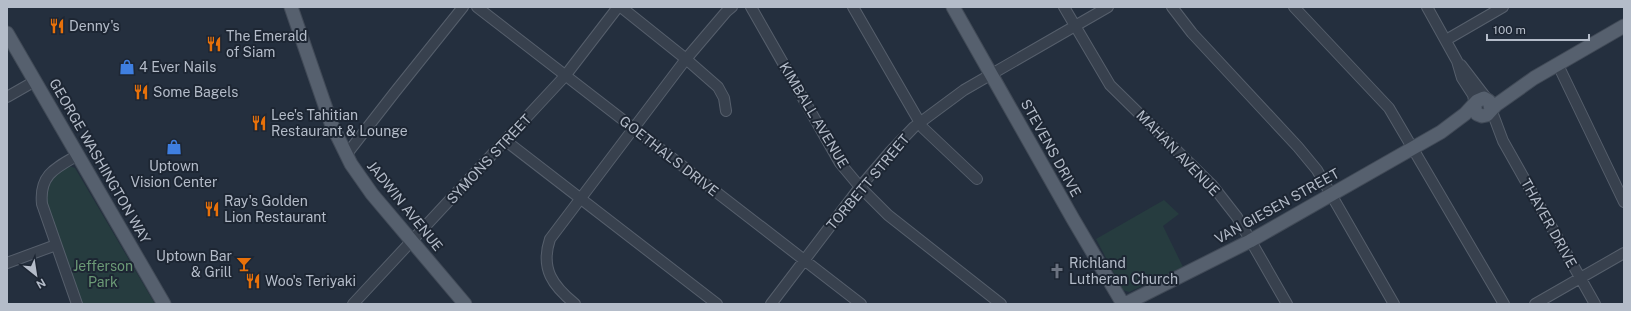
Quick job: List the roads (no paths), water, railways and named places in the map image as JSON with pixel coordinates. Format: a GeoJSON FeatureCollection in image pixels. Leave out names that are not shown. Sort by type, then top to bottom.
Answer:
{"type":"FeatureCollection","features":[{"type":"Feature","properties":{"kind":"main road","name":"JADWIN AVENUE"},"geometry":{"type":"LineString","coordinates":[[290,7],[326,111],[346,155],[372,194],[465,304]]}},
{"type":"Feature","properties":{"kind":"main road","name":"STEVENS DRIVE"},"geometry":{"type":"LineString","coordinates":[[953,7],[1073,219],[1124,304]]}},
{"type":"Feature","properties":{"kind":"main road","name":"VAN GIESEN STREET"},"geometry":{"type":"LineString","coordinates":[[1124,304],[1250,241],[1441,132],[1453,130],[1484,107],[1624,26]]}},
{"type":"Feature","properties":{"kind":"main road","name":"GEORGE WASHINGTON WAY"},"geometry":{"type":"LineString","coordinates":[[7,33],[164,304]]}},
{"type":"Feature","properties":{"kind":"street"},"geometry":{"type":"LineString","coordinates":[[346,155],[463,7]]}},
{"type":"Feature","properties":{"kind":"street","name":"GOETHALS DRIVE"},"geometry":{"type":"LineString","coordinates":[[477,7],[861,304]]}},
{"type":"Feature","properties":{"kind":"street"},"geometry":{"type":"LineString","coordinates":[[619,7],[686,59],[718,87],[724,98],[726,111]]}},
{"type":"Feature","properties":{"kind":"street","name":"SYMONS STREET"},"geometry":{"type":"LineString","coordinates":[[353,304],[565,76],[619,7]]}},
{"type":"Feature","properties":{"kind":"street"},"geometry":{"type":"LineString","coordinates":[[575,304],[559,290],[552,280],[547,263],[548,245],[554,232],[686,59],[732,7]]}},
{"type":"Feature","properties":{"kind":"street","name":"KIMBALL AVENUE"},"geometry":{"type":"LineString","coordinates":[[751,7],[840,163],[860,187],[888,215],[1001,304]]}},
{"type":"Feature","properties":{"kind":"street"},"geometry":{"type":"LineString","coordinates":[[853,7],[923,128],[977,179]]}},
{"type":"Feature","properties":{"kind":"street","name":"MAHAN AVENUE"},"geometry":{"type":"LineString","coordinates":[[1064,7],[1110,85],[1212,185],[1237,218],[1287,304]]}},
{"type":"Feature","properties":{"kind":"street","name":"TORBETT STREET"},"geometry":{"type":"LineString","coordinates":[[771,304],[860,187],[890,152],[920,123],[964,90],[1108,7]]}},
{"type":"Feature","properties":{"kind":"street"},"geometry":{"type":"LineString","coordinates":[[1172,7],[1192,33],[1298,147],[1317,170],[1394,304]]}},
{"type":"Feature","properties":{"kind":"street"},"geometry":{"type":"LineString","coordinates":[[1294,7],[1389,108],[1504,304]]}},
{"type":"Feature","properties":{"kind":"street","name":"THAYER DRIVE"},"geometry":{"type":"LineString","coordinates":[[1427,7],[1457,61],[1476,86],[1484,107],[1595,304]]}},
{"type":"Feature","properties":{"kind":"street"},"geometry":{"type":"LineString","coordinates":[[1446,40],[1503,7]]}},
{"type":"Feature","properties":{"kind":"street"},"geometry":{"type":"LineString","coordinates":[[1558,65],[1624,202]]}},
{"type":"Feature","properties":{"kind":"street"},"geometry":{"type":"LineString","coordinates":[[7,97],[34,81]]}},
{"type":"Feature","properties":{"kind":"street"},"geometry":{"type":"LineString","coordinates":[[506,141],[717,304]]}},
{"type":"Feature","properties":{"kind":"street"},"geometry":{"type":"LineString","coordinates":[[77,304],[42,204],[42,190],[52,171],[78,156]]}},
{"type":"Feature","properties":{"kind":"street"},"geometry":{"type":"LineString","coordinates":[[7,263],[56,245]]}},
{"type":"Feature","properties":{"kind":"street"},"geometry":{"type":"LineString","coordinates":[[1535,304],[1624,253]]}},
{"type":"Feature","properties":{"kind":"place","name":"Denny's"},"geometry":{"type":"Point","coordinates":[57,26]}},
{"type":"Feature","properties":{"kind":"place","name":"The Emerald of Siam"},"geometry":{"type":"Point","coordinates":[214,44]}},
{"type":"Feature","properties":{"kind":"place","name":"4 Ever Nails"},"geometry":{"type":"Point","coordinates":[127,67]}},
{"type":"Feature","properties":{"kind":"place","name":"Some Bagels"},"geometry":{"type":"Point","coordinates":[141,92]}},
{"type":"Feature","properties":{"kind":"place","name":"Lee's Tahitian Restaurant & Lounge"},"geometry":{"type":"Point","coordinates":[259,123]}},
{"type":"Feature","properties":{"kind":"place","name":"Uptown Vision Center"},"geometry":{"type":"Point","coordinates":[174,147]}},
{"type":"Feature","properties":{"kind":"place","name":"Ray's Golden Lion Restaurant"},"geometry":{"type":"Point","coordinates":[212,209]}},
{"type":"Feature","properties":{"kind":"place","name":"Uptown Bar & Grill"},"geometry":{"type":"Point","coordinates":[244,264]}},
{"type":"Feature","properties":{"kind":"place","name":"Richland Lutheran Church"},"geometry":{"type":"Point","coordinates":[1057,271]}},
{"type":"Feature","properties":{"kind":"place","name":"Woo's Teriyaki"},"geometry":{"type":"Point","coordinates":[253,281]}},
{"type":"Feature","properties":{"kind":"park label","name":"Jefferson Park"},"geometry":{"type":"Point","coordinates":[103,274]}}]}
